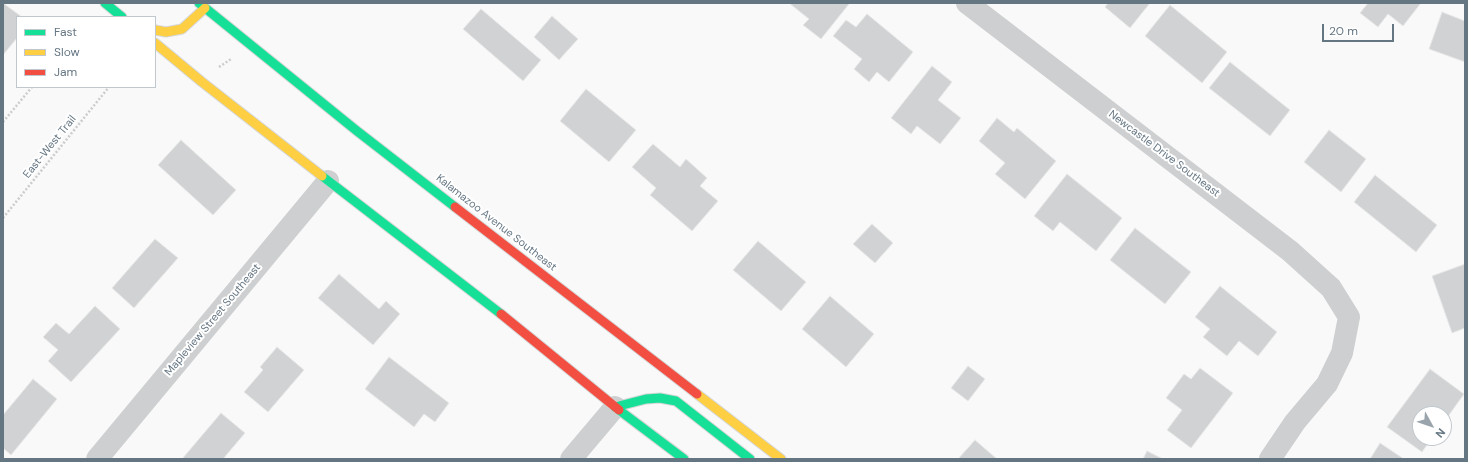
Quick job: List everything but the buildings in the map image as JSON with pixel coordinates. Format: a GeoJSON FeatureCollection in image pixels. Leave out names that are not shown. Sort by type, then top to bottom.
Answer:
{"type":"FeatureCollection","features":[{"type":"Feature","properties":{"kind":"main road"},"geometry":{"type":"LineString","coordinates":[[105,3],[121,16]]}},
{"type":"Feature","properties":{"kind":"main road"},"geometry":{"type":"LineString","coordinates":[[156,30],[166,32],[182,29],[189,24],[202,5]]}},
{"type":"Feature","properties":{"kind":"main road","name":"Kalamazoo Avenue Southeast"},"geometry":{"type":"LineString","coordinates":[[202,5],[357,131],[781,459]]}},
{"type":"Feature","properties":{"kind":"main road"},"geometry":{"type":"LineString","coordinates":[[156,44],[328,181],[505,317],[615,407],[684,459]]}},
{"type":"Feature","properties":{"kind":"main road"},"geometry":{"type":"LineString","coordinates":[[615,407],[646,399],[660,398],[676,402],[750,459]]}},
{"type":"Feature","properties":{"kind":"street","name":"Newcastle Drive Southeast"},"geometry":{"type":"LineString","coordinates":[[966,3],[1290,251],[1331,288],[1349,317],[1342,353],[1327,384],[1295,422],[1270,459]]}},
{"type":"Feature","properties":{"kind":"street","name":"Mapleview Street Southeast"},"geometry":{"type":"LineString","coordinates":[[97,459],[328,181]]}},
{"type":"Feature","properties":{"kind":"street"},"geometry":{"type":"LineString","coordinates":[[571,459],[615,407]]}},
{"type":"Feature","properties":{"kind":"path"},"geometry":{"type":"LineString","coordinates":[[202,82],[207,74],[252,46]]}},
{"type":"Feature","properties":{"kind":"path"},"geometry":{"type":"LineString","coordinates":[[3,122],[31,88]]}},
{"type":"Feature","properties":{"kind":"path","name":"East-West Trail"},"geometry":{"type":"LineString","coordinates":[[3,218],[108,88]]}},
{"type":"Feature","properties":{"kind":"traffic: fast"},"geometry":{"type":"LineString","coordinates":[[105,3],[121,16]]}},
{"type":"Feature","properties":{"kind":"traffic: fast"},"geometry":{"type":"LineString","coordinates":[[199,3],[357,131],[455,207]]}},
{"type":"Feature","properties":{"kind":"traffic: fast"},"geometry":{"type":"LineString","coordinates":[[322,176],[501,314]]}},
{"type":"Feature","properties":{"kind":"traffic: fast"},"geometry":{"type":"LineString","coordinates":[[615,407],[646,399],[660,398],[676,401],[750,459]]}},
{"type":"Feature","properties":{"kind":"traffic: fast"},"geometry":{"type":"LineString","coordinates":[[619,410],[684,459]]}},
{"type":"Feature","properties":{"kind":"traffic: slow"},"geometry":{"type":"LineString","coordinates":[[156,30],[166,32],[182,29],[205,8]]}},
{"type":"Feature","properties":{"kind":"traffic: slow"},"geometry":{"type":"LineString","coordinates":[[156,44],[202,82],[322,176]]}},
{"type":"Feature","properties":{"kind":"traffic: slow"},"geometry":{"type":"LineString","coordinates":[[697,394],[781,459]]}},
{"type":"Feature","properties":{"kind":"traffic: jam"},"geometry":{"type":"LineString","coordinates":[[455,207],[697,394]]}},
{"type":"Feature","properties":{"kind":"traffic: jam"},"geometry":{"type":"LineString","coordinates":[[501,314],[619,410]]}}]}
